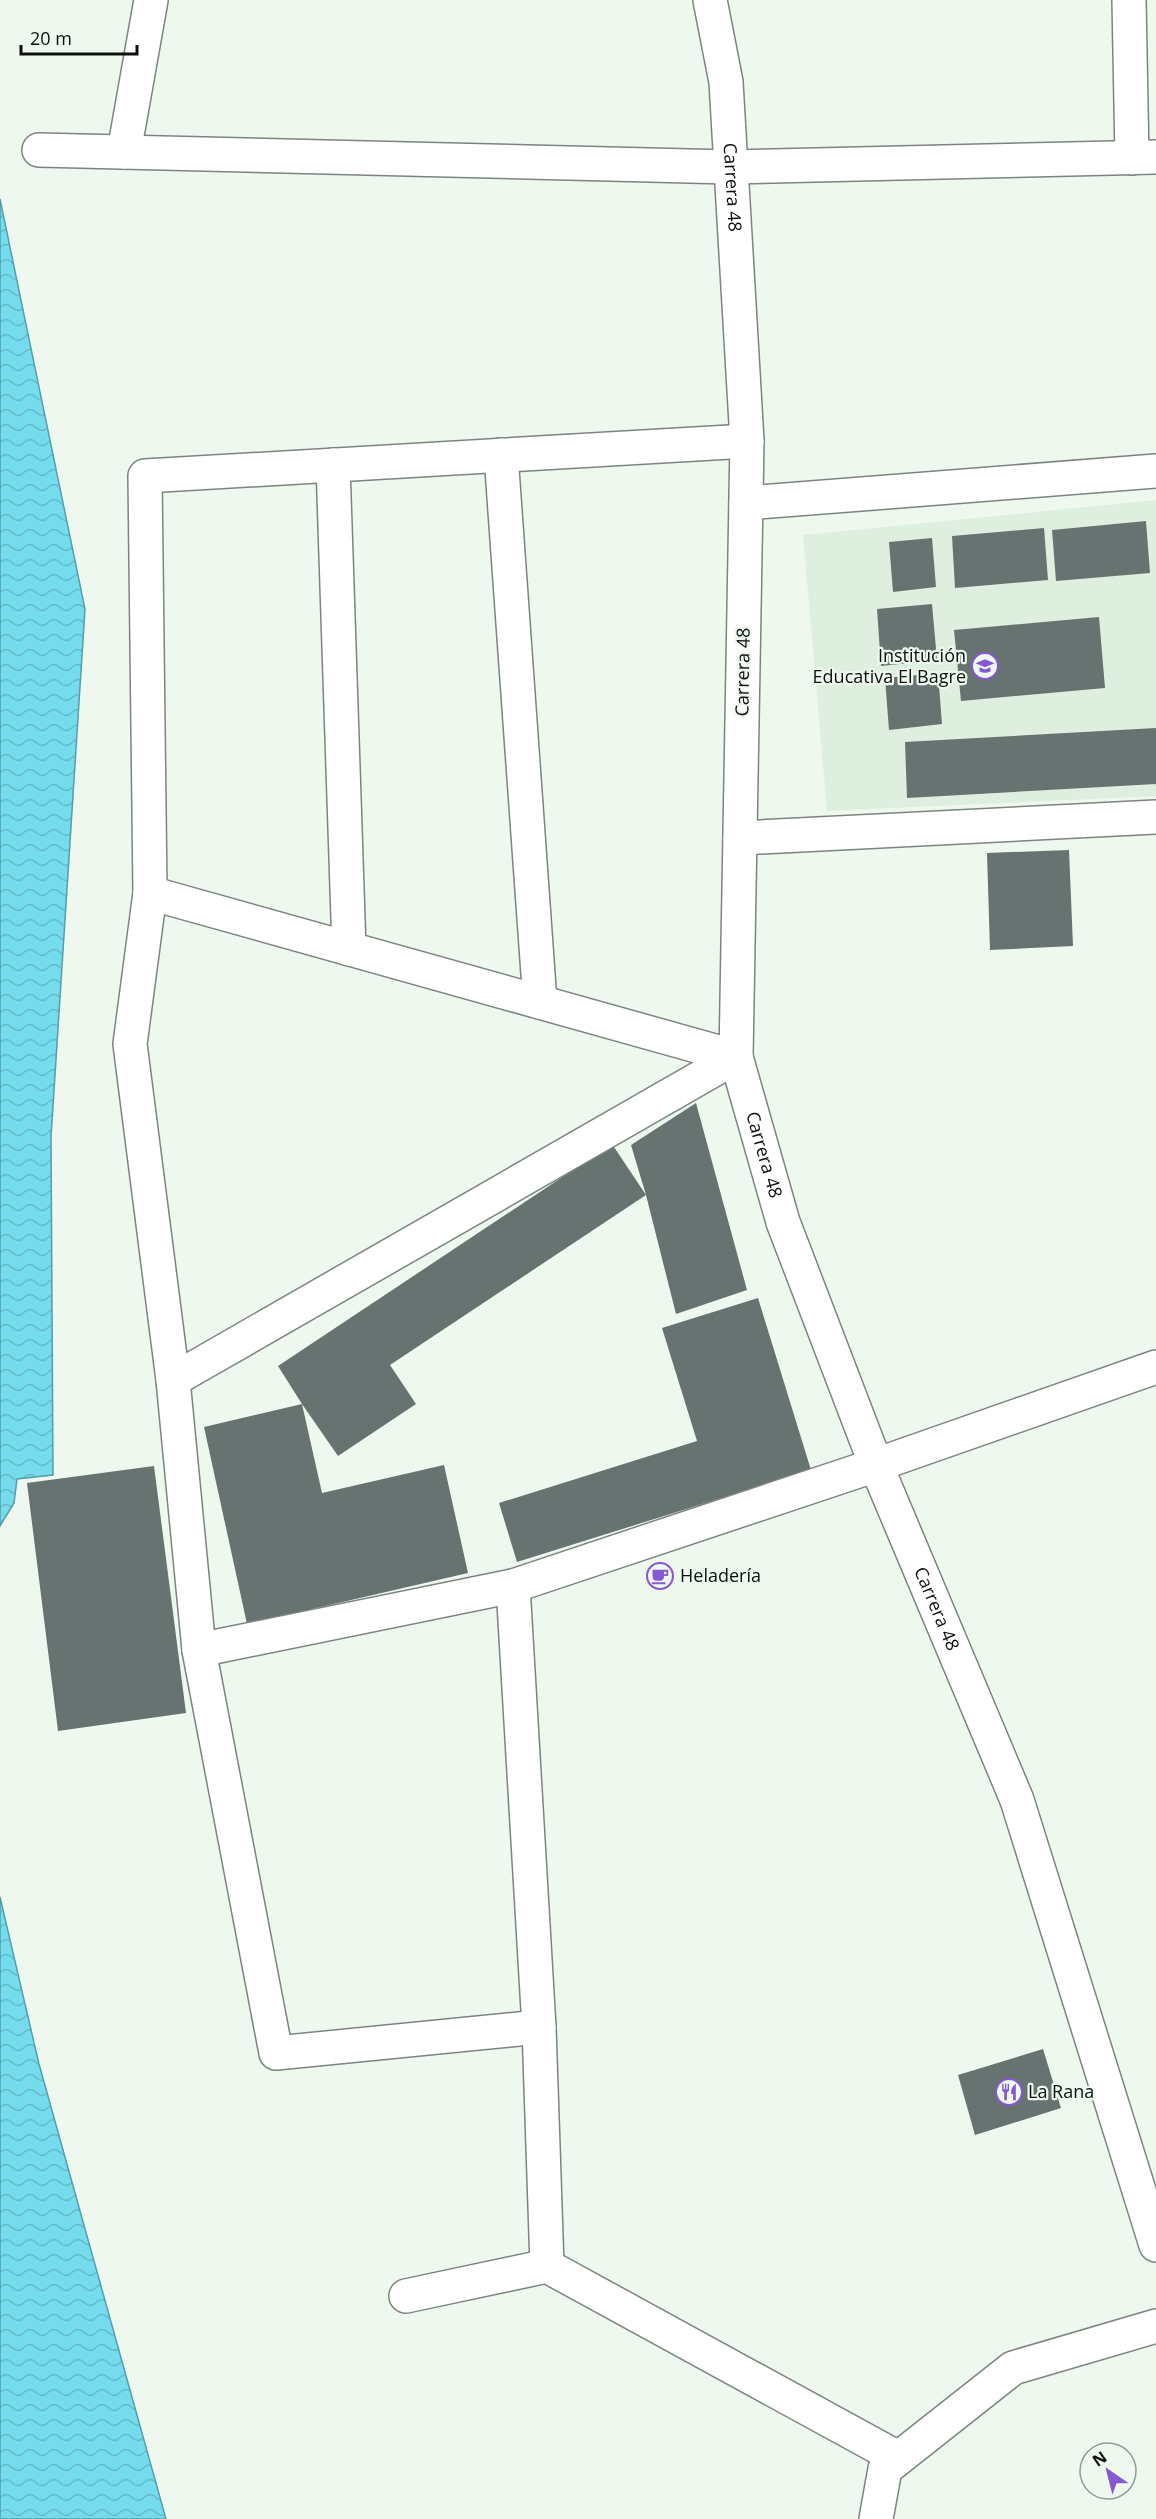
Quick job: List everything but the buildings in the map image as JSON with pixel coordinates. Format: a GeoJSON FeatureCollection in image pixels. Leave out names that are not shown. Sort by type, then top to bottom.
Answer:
{"type":"FeatureCollection","features":[{"type":"Feature","properties":{"kind":"street"},"geometry":{"type":"LineString","coordinates":[[124,152],[151,0]]}},
{"type":"Feature","properties":{"kind":"street","name":"Carrera 48"},"geometry":{"type":"LineString","coordinates":[[710,0],[726,81],[747,441],[736,1057],[783,1222],[876,1466],[1017,1800],[1156,2245]]}},
{"type":"Feature","properties":{"kind":"street"},"geometry":{"type":"LineString","coordinates":[[39,150],[730,167],[1144,158],[1129,0]]}},
{"type":"Feature","properties":{"kind":"street"},"geometry":{"type":"LineString","coordinates":[[539,2026],[276,2054],[199,1650],[173,1380],[130,1044],[150,893],[145,476],[747,441]]}},
{"type":"Feature","properties":{"kind":"street"},"geometry":{"type":"LineString","coordinates":[[501,455],[540,1002]]}},
{"type":"Feature","properties":{"kind":"street"},"geometry":{"type":"LineString","coordinates":[[333,465],[349,949]]}},
{"type":"Feature","properties":{"kind":"street"},"geometry":{"type":"LineString","coordinates":[[746,503],[1156,471]]}},
{"type":"Feature","properties":{"kind":"street"},"geometry":{"type":"LineString","coordinates":[[740,838],[1156,817]]}},
{"type":"Feature","properties":{"kind":"street"},"geometry":{"type":"LineString","coordinates":[[150,893],[736,1057]]}},
{"type":"Feature","properties":{"kind":"street"},"geometry":{"type":"LineString","coordinates":[[173,1380],[736,1057]]}},
{"type":"Feature","properties":{"kind":"street"},"geometry":{"type":"LineString","coordinates":[[199,1650],[513,1586],[876,1466],[1156,1367]]}},
{"type":"Feature","properties":{"kind":"street"},"geometry":{"type":"LineString","coordinates":[[513,1586],[539,2026],[547,2266]]}},
{"type":"Feature","properties":{"kind":"street"},"geometry":{"type":"LineString","coordinates":[[406,2296],[547,2266],[898,2458]]}},
{"type":"Feature","properties":{"kind":"street"},"geometry":{"type":"LineString","coordinates":[[876,2519],[885,2469],[1013,2368],[1156,2326]]}},
{"type":"Feature","properties":{"kind":"shaded area","name":"Institución Educativa El Bagre"},"geometry":{"type":"Polygon","coordinates":[[[1156,500],[1156,796],[827,811],[803,535],[1156,500]]]}},
{"type":"Feature","properties":{"kind":"water"},"geometry":{"type":"Polygon","coordinates":[[[0,199],[85,609],[51,1137],[53,1475],[17,1479],[14,1503],[0,1526],[0,199]]]}},
{"type":"Feature","properties":{"kind":"water"},"geometry":{"type":"Polygon","coordinates":[[[0,1897],[39,2064],[166,2519],[0,2519],[0,1897]]]}},
{"type":"Feature","properties":{"kind":"place","name":"Institución Educativa El Bagre"},"geometry":{"type":"Point","coordinates":[985,666]}},
{"type":"Feature","properties":{"kind":"place","name":"Heladería"},"geometry":{"type":"Point","coordinates":[660,1576]}},
{"type":"Feature","properties":{"kind":"place","name":"La Rana"},"geometry":{"type":"Point","coordinates":[1009,2092]}}]}
